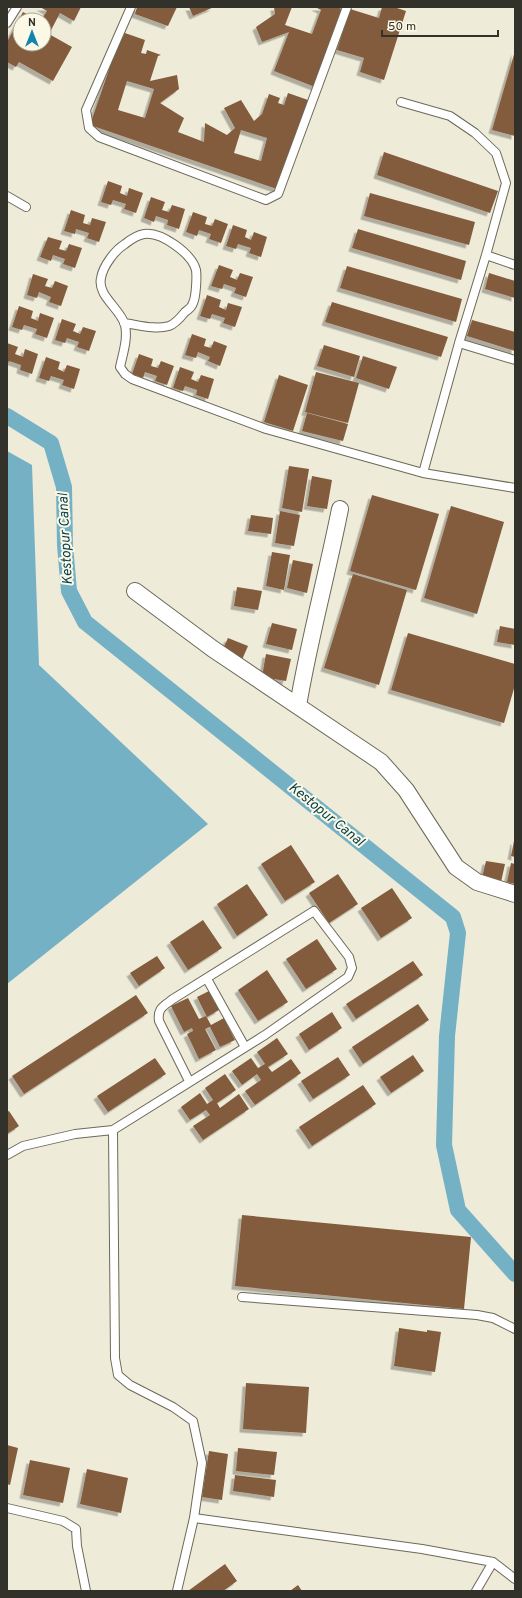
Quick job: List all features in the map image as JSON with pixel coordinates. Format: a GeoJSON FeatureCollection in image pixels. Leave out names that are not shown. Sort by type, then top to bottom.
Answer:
{"type":"FeatureCollection","features":[{"type":"Feature","properties":{"kind":"street"},"geometry":{"type":"LineString","coordinates":[[298,706],[306,659],[329,565],[340,509]]}},
{"type":"Feature","properties":{"kind":"street"},"geometry":{"type":"LineString","coordinates":[[135,591],[213,649],[381,762],[406,790],[456,867],[477,882],[515,894]]}},
{"type":"Feature","properties":{"kind":"lane"},"geometry":{"type":"LineString","coordinates":[[7,24],[17,7]]}},
{"type":"Feature","properties":{"kind":"lane"},"geometry":{"type":"LineString","coordinates":[[131,7],[86,110],[89,128],[99,137],[266,200],[278,194],[347,7]]}},
{"type":"Feature","properties":{"kind":"lane"},"geometry":{"type":"LineString","coordinates":[[401,102],[450,116],[475,133],[496,153],[506,183],[459,343],[424,473]]}},
{"type":"Feature","properties":{"kind":"lane"},"geometry":{"type":"LineString","coordinates":[[7,196],[26,207]]}},
{"type":"Feature","properties":{"kind":"lane"},"geometry":{"type":"LineString","coordinates":[[124,323],[157,328],[171,326],[193,304],[196,287],[196,270],[188,257],[168,240],[144,234],[137,236],[120,247],[104,270],[101,278],[100,287],[124,323],[126,336],[120,367],[125,374],[132,379],[266,429],[424,473],[515,488]]}},
{"type":"Feature","properties":{"kind":"lane"},"geometry":{"type":"LineString","coordinates":[[486,255],[515,265]]}},
{"type":"Feature","properties":{"kind":"lane"},"geometry":{"type":"LineString","coordinates":[[459,343],[515,360]]}},
{"type":"Feature","properties":{"kind":"lane"},"geometry":{"type":"LineString","coordinates":[[7,1156],[24,1146],[74,1134],[113,1130],[245,1047],[348,977],[352,968],[349,957],[314,911],[173,999],[162,1008],[158,1014],[159,1021],[189,1081]]}},
{"type":"Feature","properties":{"kind":"lane"},"geometry":{"type":"LineString","coordinates":[[207,978],[245,1047]]}},
{"type":"Feature","properties":{"kind":"lane"},"geometry":{"type":"LineString","coordinates":[[113,1130],[115,1358],[118,1375],[130,1385],[173,1407],[193,1421],[202,1463],[194,1518],[177,1591]]}},
{"type":"Feature","properties":{"kind":"lane"},"geometry":{"type":"LineString","coordinates":[[242,1297],[477,1315],[493,1318],[515,1329]]}},
{"type":"Feature","properties":{"kind":"lane"},"geometry":{"type":"LineString","coordinates":[[7,1508],[63,1521],[76,1529],[77,1546],[86,1591]]}},
{"type":"Feature","properties":{"kind":"lane"},"geometry":{"type":"LineString","coordinates":[[194,1518],[422,1549],[493,1562],[515,1579]]}},
{"type":"Feature","properties":{"kind":"lane"},"geometry":{"type":"LineString","coordinates":[[476,1591],[493,1562]]}},
{"type":"Feature","properties":{"kind":"water"},"geometry":{"type":"Polygon","coordinates":[[[7,451],[32,465],[39,665],[208,824],[7,984],[7,451]]]}},
{"type":"Feature","properties":{"kind":"building"},"geometry":{"type":"Polygon","coordinates":[[[40,7],[81,7],[74,21],[60,13],[52,28],[52,12],[46,12],[40,7]]]}},
{"type":"Feature","properties":{"kind":"building"},"geometry":{"type":"Polygon","coordinates":[[[137,7],[177,7],[168,26],[135,14],[137,7]]]}},
{"type":"Feature","properties":{"kind":"building"},"geometry":{"type":"Polygon","coordinates":[[[189,7],[214,7],[193,16],[189,7]]]}},
{"type":"Feature","properties":{"kind":"building"},"geometry":{"type":"Polygon","coordinates":[[[274,7],[292,7],[285,25],[312,34],[321,10],[315,7],[337,7],[342,9],[315,87],[274,71],[289,32],[262,42],[256,27],[275,14],[274,7]]]}},
{"type":"Feature","properties":{"kind":"building"},"geometry":{"type":"Polygon","coordinates":[[[382,7],[394,7],[406,11],[384,80],[360,72],[364,58],[337,50],[350,9],[379,18],[382,7]]]}},
{"type":"Feature","properties":{"kind":"building"},"geometry":{"type":"Polygon","coordinates":[[[122,32],[145,40],[141,53],[146,54],[147,50],[161,55],[158,56],[150,81],[177,75],[179,89],[160,103],[184,118],[178,132],[204,142],[205,123],[227,135],[235,128],[224,108],[241,100],[254,121],[262,114],[269,94],[280,98],[278,103],[284,105],[288,93],[308,100],[277,189],[90,125],[122,32]],[[127,81],[118,110],[145,118],[154,89],[127,81]],[[241,130],[234,153],[261,161],[267,138],[241,130]]]}},
{"type":"Feature","properties":{"kind":"building"},"geometry":{"type":"Polygon","coordinates":[[[12,33],[12,52],[52,52],[52,36],[72,47],[53,81],[19,62],[16,67],[7,62],[7,42],[12,33]]]}},
{"type":"Feature","properties":{"kind":"building"},"geometry":{"type":"Polygon","coordinates":[[[515,51],[515,136],[492,130],[515,51]]]}},
{"type":"Feature","properties":{"kind":"building"},"geometry":{"type":"Polygon","coordinates":[[[384,152],[498,191],[490,213],[377,175],[384,152]]]}},
{"type":"Feature","properties":{"kind":"building"},"geometry":{"type":"Polygon","coordinates":[[[108,181],[122,186],[120,193],[127,196],[129,188],[143,193],[136,213],[124,209],[126,204],[113,200],[111,205],[101,202],[108,181]]]}},
{"type":"Feature","properties":{"kind":"building"},"geometry":{"type":"Polygon","coordinates":[[[370,193],[475,222],[469,245],[364,216],[370,193]]]}},
{"type":"Feature","properties":{"kind":"building"},"geometry":{"type":"Polygon","coordinates":[[[151,197],[165,202],[162,210],[169,212],[172,205],[185,209],[179,229],[167,225],[168,220],[156,216],[154,222],[144,218],[151,197]]]}},
{"type":"Feature","properties":{"kind":"building"},"geometry":{"type":"Polygon","coordinates":[[[71,210],[85,215],[83,223],[90,225],[92,218],[106,222],[99,242],[87,238],[89,233],[76,229],[75,234],[64,231],[71,210]]]}},
{"type":"Feature","properties":{"kind":"building"},"geometry":{"type":"Polygon","coordinates":[[[193,212],[207,217],[205,224],[212,226],[215,219],[228,224],[221,243],[209,239],[211,234],[199,230],[197,236],[186,232],[193,212]]]}},
{"type":"Feature","properties":{"kind":"building"},"geometry":{"type":"Polygon","coordinates":[[[233,225],[247,230],[245,237],[251,240],[254,232],[267,237],[261,257],[249,253],[251,248],[238,244],[236,249],[226,246],[233,225]]]}},
{"type":"Feature","properties":{"kind":"building"},"geometry":{"type":"Polygon","coordinates":[[[358,229],[466,261],[461,280],[352,248],[358,229]]]}},
{"type":"Feature","properties":{"kind":"building"},"geometry":{"type":"Polygon","coordinates":[[[48,237],[62,241],[59,249],[66,251],[69,244],[82,248],[75,268],[63,264],[65,259],[53,255],[51,261],[40,257],[48,237]]]}},
{"type":"Feature","properties":{"kind":"building"},"geometry":{"type":"Polygon","coordinates":[[[219,265],[233,270],[230,277],[237,280],[240,273],[253,277],[246,297],[234,293],[236,288],[224,284],[222,289],[211,286],[219,265]]]}},
{"type":"Feature","properties":{"kind":"building"},"geometry":{"type":"Polygon","coordinates":[[[347,266],[462,299],[456,322],[340,288],[347,266]]]}},
{"type":"Feature","properties":{"kind":"building"},"geometry":{"type":"Polygon","coordinates":[[[489,273],[515,281],[515,298],[485,289],[489,273]]]}},
{"type":"Feature","properties":{"kind":"building"},"geometry":{"type":"Polygon","coordinates":[[[33,274],[48,279],[45,286],[52,288],[55,281],[68,286],[61,306],[49,302],[51,297],[39,292],[37,298],[27,295],[33,274]]]}},
{"type":"Feature","properties":{"kind":"building"},"geometry":{"type":"Polygon","coordinates":[[[207,295],[221,300],[219,307],[226,310],[228,303],[242,307],[235,327],[223,323],[225,318],[212,314],[210,319],[200,316],[207,295]]]}},
{"type":"Feature","properties":{"kind":"building"},"geometry":{"type":"Polygon","coordinates":[[[332,302],[448,337],[441,357],[325,322],[332,302]]]}},
{"type":"Feature","properties":{"kind":"building"},"geometry":{"type":"Polygon","coordinates":[[[19,306],[33,311],[31,318],[38,321],[40,313],[54,318],[47,338],[35,334],[37,329],[24,325],[22,330],[12,327],[19,306]]]}},
{"type":"Feature","properties":{"kind":"building"},"geometry":{"type":"Polygon","coordinates":[[[62,319],[76,324],[73,331],[80,334],[83,327],[96,331],[89,351],[77,347],[79,342],[67,338],[65,343],[55,340],[62,319]]]}},
{"type":"Feature","properties":{"kind":"building"},"geometry":{"type":"Polygon","coordinates":[[[472,320],[515,332],[515,351],[467,336],[472,320]]]}},
{"type":"Feature","properties":{"kind":"building"},"geometry":{"type":"Polygon","coordinates":[[[192,334],[206,339],[204,346],[211,348],[214,341],[227,346],[220,366],[208,361],[210,357],[198,352],[196,358],[185,355],[192,334]]]}},
{"type":"Feature","properties":{"kind":"building"},"geometry":{"type":"Polygon","coordinates":[[[7,343],[18,347],[15,354],[23,357],[25,349],[38,354],[32,374],[20,370],[21,365],[9,361],[7,365],[7,343]]]}},
{"type":"Feature","properties":{"kind":"building"},"geometry":{"type":"Polygon","coordinates":[[[324,345],[360,356],[354,377],[317,366],[324,345]]]}},
{"type":"Feature","properties":{"kind":"building"},"geometry":{"type":"Polygon","coordinates":[[[139,354],[153,359],[151,366],[158,368],[161,361],[174,366],[167,385],[155,381],[157,376],[145,372],[143,378],[132,374],[139,354]]]}},
{"type":"Feature","properties":{"kind":"building"},"geometry":{"type":"Polygon","coordinates":[[[363,356],[397,367],[389,389],[356,378],[363,356]]]}},
{"type":"Feature","properties":{"kind":"building"},"geometry":{"type":"Polygon","coordinates":[[[46,357],[60,362],[58,369],[64,372],[67,365],[80,369],[74,389],[62,385],[64,380],[51,376],[49,381],[39,378],[46,357]]]}},
{"type":"Feature","properties":{"kind":"building"},"geometry":{"type":"Polygon","coordinates":[[[180,367],[194,372],[191,379],[198,382],[201,375],[214,379],[208,399],[196,395],[197,390],[185,386],[183,391],[173,388],[180,367]]]}},
{"type":"Feature","properties":{"kind":"building"},"geometry":{"type":"Polygon","coordinates":[[[316,372],[359,383],[348,423],[305,412],[316,372]]]}},
{"type":"Feature","properties":{"kind":"building"},"geometry":{"type":"Polygon","coordinates":[[[279,375],[308,385],[293,431],[264,422],[279,375]]]}},
{"type":"Feature","properties":{"kind":"building"},"geometry":{"type":"Polygon","coordinates":[[[307,413],[348,424],[343,441],[302,431],[307,413]]]}},
{"type":"Feature","properties":{"kind":"building"},"geometry":{"type":"Polygon","coordinates":[[[289,466],[309,469],[302,512],[282,508],[289,466]]]}},
{"type":"Feature","properties":{"kind":"building"},"geometry":{"type":"Polygon","coordinates":[[[312,476],[332,480],[327,509],[307,506],[312,476]]]}},
{"type":"Feature","properties":{"kind":"building"},"geometry":{"type":"Polygon","coordinates":[[[372,495],[439,514],[416,590],[350,571],[372,495]]]}},
{"type":"Feature","properties":{"kind":"building"},"geometry":{"type":"Polygon","coordinates":[[[451,506],[504,522],[477,614],[424,598],[451,506]]]}},
{"type":"Feature","properties":{"kind":"building"},"geometry":{"type":"Polygon","coordinates":[[[280,511],[300,515],[294,546],[275,543],[280,511]]]}},
{"type":"Feature","properties":{"kind":"building"},"geometry":{"type":"Polygon","coordinates":[[[251,515],[273,518],[271,534],[248,531],[251,515]]]}},
{"type":"Feature","properties":{"kind":"building"},"geometry":{"type":"Polygon","coordinates":[[[272,552],[290,555],[284,590],[266,586],[272,552]]]}},
{"type":"Feature","properties":{"kind":"building"},"geometry":{"type":"Polygon","coordinates":[[[293,560],[313,564],[307,593],[287,588],[293,560]]]}},
{"type":"Feature","properties":{"kind":"building"},"geometry":{"type":"Polygon","coordinates":[[[353,574],[407,590],[379,685],[324,668],[353,574]]]}},
{"type":"Feature","properties":{"kind":"building"},"geometry":{"type":"Polygon","coordinates":[[[237,587],[262,591],[258,610],[234,606],[237,587]]]}},
{"type":"Feature","properties":{"kind":"building"},"geometry":{"type":"Polygon","coordinates":[[[272,623],[297,629],[292,650],[266,644],[272,623]]]}},
{"type":"Feature","properties":{"kind":"building"},"geometry":{"type":"Polygon","coordinates":[[[500,626],[515,629],[515,645],[497,642],[500,626]]]}},
{"type":"Feature","properties":{"kind":"building"},"geometry":{"type":"Polygon","coordinates":[[[408,633],[515,664],[515,685],[504,723],[391,690],[408,633]]]}},
{"type":"Feature","properties":{"kind":"building"},"geometry":{"type":"Polygon","coordinates":[[[228,638],[248,646],[241,662],[221,653],[228,638]]]}},
{"type":"Feature","properties":{"kind":"building"},"geometry":{"type":"Polygon","coordinates":[[[266,654],[291,659],[286,681],[262,677],[266,654]]]}},
{"type":"Feature","properties":{"kind":"building"},"geometry":{"type":"Polygon","coordinates":[[[515,841],[515,857],[511,856],[515,841]]]}},
{"type":"Feature","properties":{"kind":"building"},"geometry":{"type":"Polygon","coordinates":[[[291,845],[315,882],[285,901],[261,864],[291,845]]]}},
{"type":"Feature","properties":{"kind":"building"},"geometry":{"type":"Polygon","coordinates":[[[486,861],[505,864],[501,882],[482,878],[486,861]]]}},
{"type":"Feature","properties":{"kind":"building"},"geometry":{"type":"Polygon","coordinates":[[[511,863],[515,864],[515,884],[507,882],[511,863]]]}},
{"type":"Feature","properties":{"kind":"building"},"geometry":{"type":"Polygon","coordinates":[[[338,874],[358,904],[329,923],[309,893],[338,874]]]}},
{"type":"Feature","properties":{"kind":"building"},"geometry":{"type":"Polygon","coordinates":[[[247,884],[268,915],[237,936],[217,904],[247,884]]]}},
{"type":"Feature","properties":{"kind":"building"},"geometry":{"type":"Polygon","coordinates":[[[392,888],[412,918],[381,938],[361,908],[392,888]]]}},
{"type":"Feature","properties":{"kind":"building"},"geometry":{"type":"Polygon","coordinates":[[[203,920],[222,948],[188,970],[170,942],[203,920]]]}},
{"type":"Feature","properties":{"kind":"building"},"geometry":{"type":"Polygon","coordinates":[[[317,939],[337,969],[306,989],[286,959],[317,939]]]}},
{"type":"Feature","properties":{"kind":"building"},"geometry":{"type":"Polygon","coordinates":[[[157,956],[165,968],[139,986],[130,973],[157,956]]]}},
{"type":"Feature","properties":{"kind":"building"},"geometry":{"type":"Polygon","coordinates":[[[413,961],[423,975],[356,1019],[346,1004],[413,961]]]}},
{"type":"Feature","properties":{"kind":"building"},"geometry":{"type":"Polygon","coordinates":[[[267,970],[288,1002],[258,1021],[238,990],[267,970]]]}},
{"type":"Feature","properties":{"kind":"building"},"geometry":{"type":"Polygon","coordinates":[[[209,991],[219,1010],[207,1017],[197,997],[209,991]]]}},
{"type":"Feature","properties":{"kind":"building"},"geometry":{"type":"Polygon","coordinates":[[[136,995],[148,1013],[24,1094],[12,1076],[136,995]]]}},
{"type":"Feature","properties":{"kind":"building"},"geometry":{"type":"Polygon","coordinates":[[[188,998],[199,1019],[206,1016],[211,1025],[224,1018],[235,1040],[220,1047],[210,1027],[205,1029],[216,1050],[199,1059],[187,1034],[193,1031],[192,1028],[184,1032],[171,1006],[188,998]]]}},
{"type":"Feature","properties":{"kind":"building"},"geometry":{"type":"Polygon","coordinates":[[[418,1004],[429,1020],[363,1064],[352,1047],[418,1004]]]}},
{"type":"Feature","properties":{"kind":"building"},"geometry":{"type":"Polygon","coordinates":[[[332,1012],[342,1028],[309,1050],[299,1034],[332,1012]]]}},
{"type":"Feature","properties":{"kind":"building"},"geometry":{"type":"Polygon","coordinates":[[[277,1038],[288,1054],[268,1067],[272,1072],[291,1059],[301,1073],[255,1105],[245,1091],[261,1080],[257,1074],[242,1085],[232,1071],[251,1058],[258,1068],[265,1064],[257,1052],[277,1038]]]}},
{"type":"Feature","properties":{"kind":"building"},"geometry":{"type":"Polygon","coordinates":[[[413,1055],[424,1071],[391,1093],[380,1077],[413,1055]]]}},
{"type":"Feature","properties":{"kind":"building"},"geometry":{"type":"Polygon","coordinates":[[[338,1057],[350,1075],[313,1099],[301,1081],[338,1057]]]}},
{"type":"Feature","properties":{"kind":"building"},"geometry":{"type":"Polygon","coordinates":[[[155,1058],[166,1074],[108,1112],[97,1096],[155,1058]]]}},
{"type":"Feature","properties":{"kind":"building"},"geometry":{"type":"Polygon","coordinates":[[[225,1074],[236,1090],[217,1103],[220,1108],[239,1094],[249,1109],[203,1140],[193,1126],[210,1115],[206,1110],[190,1120],[181,1107],[200,1093],[207,1104],[213,1100],[205,1088],[225,1074]]]}},
{"type":"Feature","properties":{"kind":"building"},"geometry":{"type":"Polygon","coordinates":[[[363,1085],[376,1104],[312,1146],[299,1127],[363,1085]]]}},
{"type":"Feature","properties":{"kind":"building"},"geometry":{"type":"Polygon","coordinates":[[[9,1111],[19,1126],[7,1134],[7,1112],[9,1111]]]}},
{"type":"Feature","properties":{"kind":"building"},"geometry":{"type":"Polygon","coordinates":[[[242,1215],[471,1237],[464,1309],[235,1286],[242,1215]]]}},
{"type":"Feature","properties":{"kind":"building"},"geometry":{"type":"Polygon","coordinates":[[[399,1328],[427,1332],[427,1330],[441,1332],[435,1372],[394,1366],[399,1328]]]}},
{"type":"Feature","properties":{"kind":"building"},"geometry":{"type":"Polygon","coordinates":[[[246,1383],[309,1387],[306,1433],[243,1429],[246,1383]]]}},
{"type":"Feature","properties":{"kind":"building"},"geometry":{"type":"Polygon","coordinates":[[[7,1445],[18,1448],[10,1485],[7,1484],[7,1445]]]}},
{"type":"Feature","properties":{"kind":"building"},"geometry":{"type":"Polygon","coordinates":[[[238,1448],[277,1452],[274,1475],[236,1471],[238,1448]]]}},
{"type":"Feature","properties":{"kind":"building"},"geometry":{"type":"Polygon","coordinates":[[[209,1451],[228,1454],[222,1500],[202,1497],[209,1451]]]}},
{"type":"Feature","properties":{"kind":"building"},"geometry":{"type":"Polygon","coordinates":[[[30,1460],[70,1468],[63,1503],[23,1495],[30,1460]]]}},
{"type":"Feature","properties":{"kind":"building"},"geometry":{"type":"Polygon","coordinates":[[[87,1469],[128,1478],[121,1513],[80,1504],[87,1469]]]}},
{"type":"Feature","properties":{"kind":"building"},"geometry":{"type":"Polygon","coordinates":[[[235,1475],[276,1480],[274,1497],[233,1491],[235,1475]]]}},
{"type":"Feature","properties":{"kind":"building"},"geometry":{"type":"Polygon","coordinates":[[[225,1564],[237,1581],[223,1591],[188,1591],[225,1564]]]}},
{"type":"Feature","properties":{"kind":"building"},"geometry":{"type":"Polygon","coordinates":[[[298,1585],[302,1591],[290,1591],[298,1585]]]}},
{"type":"Feature","properties":{"kind":"waterway","name":"Kestopur Canal"},"geometry":{"type":"LineString","coordinates":[[7,416],[51,443],[64,487],[65,545],[69,591],[85,622],[453,917],[458,933],[447,1036],[444,1145],[458,1210],[515,1274]]}}]}
